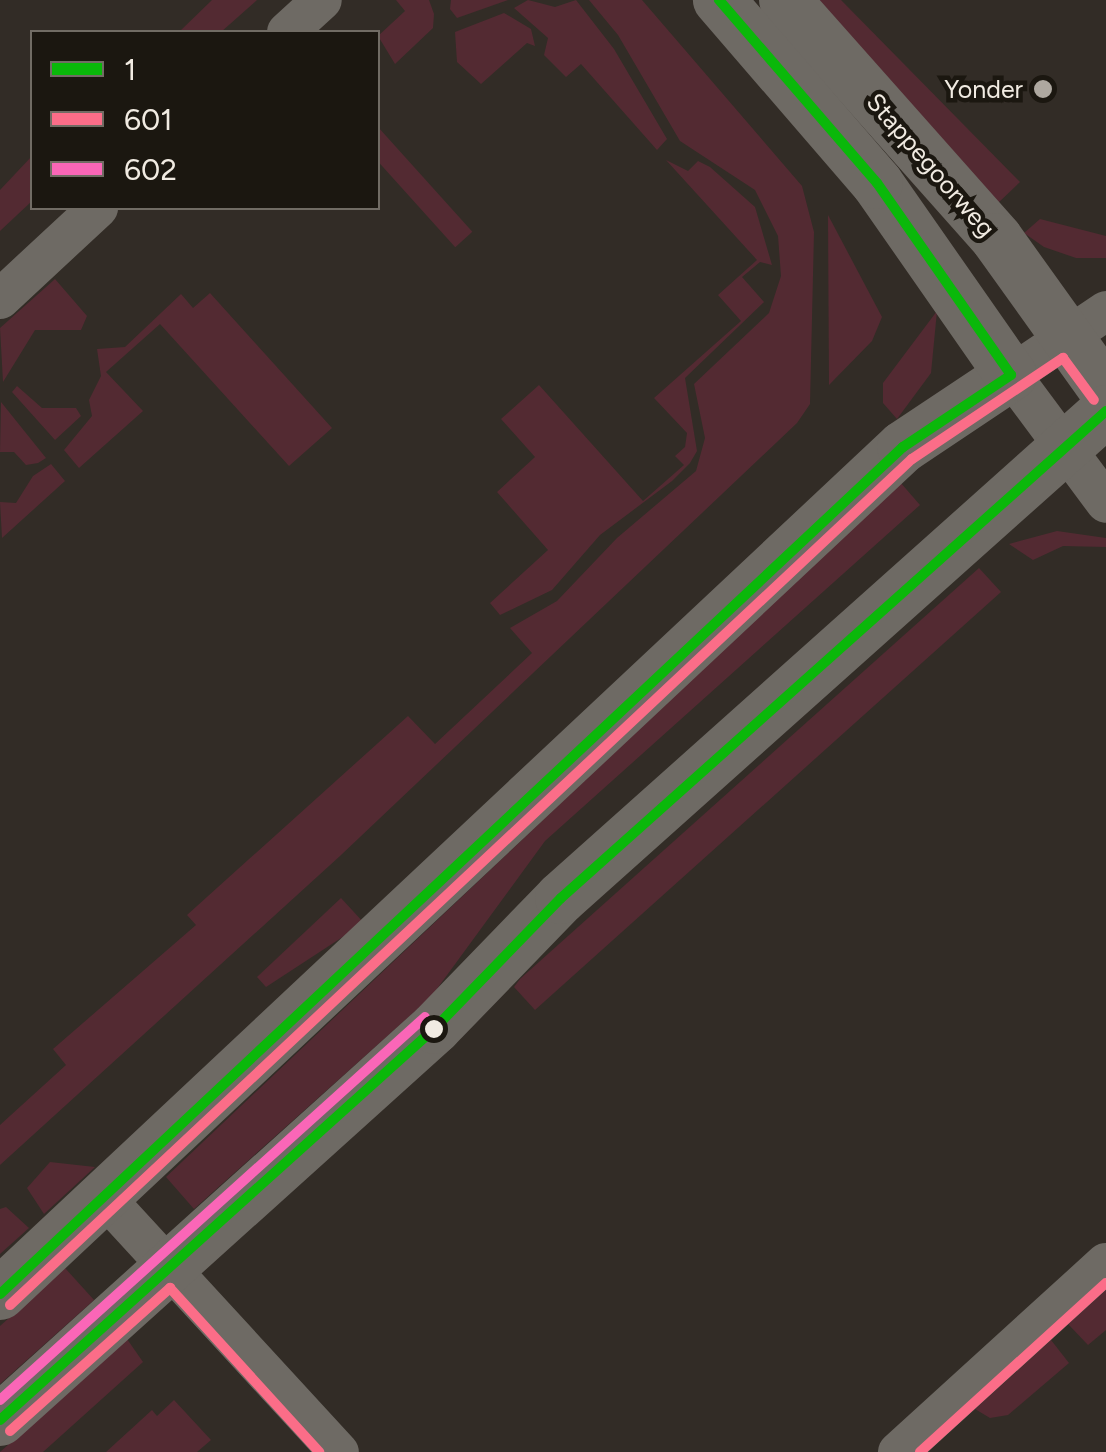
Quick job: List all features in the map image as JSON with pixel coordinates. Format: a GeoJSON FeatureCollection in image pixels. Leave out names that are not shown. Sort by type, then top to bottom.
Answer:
{"type":"FeatureCollection","features":[{"type":"Feature","properties":{"kind":"street"},"geometry":{"type":"LineString","coordinates":[[288,30],[322,0]]}},
{"type":"Feature","properties":{"kind":"street","name":"Stappegoorweg"},"geometry":{"type":"LineString","coordinates":[[718,0],[877,183],[1062,449],[1106,503]]}},
{"type":"Feature","properties":{"kind":"street","name":"Stappegoorweg"},"geometry":{"type":"LineString","coordinates":[[784,0],[997,239],[1087,324],[1106,391]]}},
{"type":"Feature","properties":{"kind":"street"},"geometry":{"type":"LineString","coordinates":[[0,299],[96,210]]}},
{"type":"Feature","properties":{"kind":"street"},"geometry":{"type":"LineString","coordinates":[[0,1294],[106,1199],[890,460],[1087,324]]}},
{"type":"Feature","properties":{"kind":"street"},"geometry":{"type":"LineString","coordinates":[[0,1420],[435,1028],[561,898],[1106,411]]}},
{"type":"Feature","properties":{"kind":"street"},"geometry":{"type":"LineString","coordinates":[[106,1199],[340,1452]]}},
{"type":"Feature","properties":{"kind":"street"},"geometry":{"type":"LineString","coordinates":[[904,1450],[1106,1264]]}},
{"type":"Feature","properties":{"kind":"shaded area"},"geometry":{"type":"Polygon","coordinates":[[[212,0],[257,0],[223,30],[181,30],[212,0]]]}},
{"type":"Feature","properties":{"kind":"shaded area"},"geometry":{"type":"Polygon","coordinates":[[[396,0],[429,0],[433,28],[395,64],[380,34],[405,11],[396,0]]]}},
{"type":"Feature","properties":{"kind":"shaded area"},"geometry":{"type":"Polygon","coordinates":[[[451,0],[508,0],[457,18],[450,9],[451,0]]]}},
{"type":"Feature","properties":{"kind":"shaded area"},"geometry":{"type":"Polygon","coordinates":[[[528,0],[555,7],[576,0],[614,49],[667,139],[657,150],[581,64],[566,77],[544,55],[548,38],[514,8],[528,0]]]}},
{"type":"Feature","properties":{"kind":"shaded area"},"geometry":{"type":"Polygon","coordinates":[[[589,0],[642,0],[802,186],[814,232],[810,404],[797,423],[340,856],[0,1165],[0,1125],[66,1065],[53,1049],[196,925],[187,915],[408,716],[435,744],[532,653],[510,628],[557,601],[617,538],[696,471],[705,438],[694,384],[769,313],[781,276],[778,236],[755,190],[680,141],[618,35],[589,0]]]}},
{"type":"Feature","properties":{"kind":"shaded area"},"geometry":{"type":"Polygon","coordinates":[[[818,0],[841,0],[1020,182],[997,204],[818,0]]]}},
{"type":"Feature","properties":{"kind":"shaded area"},"geometry":{"type":"Polygon","coordinates":[[[504,13],[531,29],[535,46],[527,43],[481,84],[457,62],[455,32],[504,13]]]}},
{"type":"Feature","properties":{"kind":"shaded area"},"geometry":{"type":"Polygon","coordinates":[[[380,129],[472,232],[455,247],[380,164],[380,129]]]}},
{"type":"Feature","properties":{"kind":"shaded area"},"geometry":{"type":"Polygon","coordinates":[[[30,158],[30,203],[0,231],[0,190],[30,158]]]}},
{"type":"Feature","properties":{"kind":"shaded area"},"geometry":{"type":"Polygon","coordinates":[[[666,160],[688,171],[698,161],[710,167],[755,207],[772,265],[760,262],[742,277],[764,302],[685,378],[697,451],[690,463],[672,481],[600,535],[552,590],[500,615],[490,603],[548,550],[497,492],[535,457],[501,419],[539,385],[643,501],[684,465],[675,456],[685,447],[687,433],[654,398],[741,321],[718,295],[757,260],[666,160]]]}},
{"type":"Feature","properties":{"kind":"shaded area"},"geometry":{"type":"Polygon","coordinates":[[[828,215],[882,317],[872,341],[829,385],[828,215]]]}},
{"type":"Feature","properties":{"kind":"shaded area"},"geometry":{"type":"Polygon","coordinates":[[[1040,219],[1106,236],[1106,258],[1076,258],[1044,247],[1024,233],[1040,219]]]}},
{"type":"Feature","properties":{"kind":"shaded area"},"geometry":{"type":"Polygon","coordinates":[[[55,279],[87,316],[81,330],[35,330],[3,382],[0,328],[55,279]]]}},
{"type":"Feature","properties":{"kind":"shaded area"},"geometry":{"type":"Polygon","coordinates":[[[210,293],[332,428],[289,466],[160,324],[106,372],[143,411],[79,468],[64,450],[92,416],[89,400],[101,376],[97,349],[125,347],[181,294],[193,308],[210,293]]]}},
{"type":"Feature","properties":{"kind":"shaded area"},"geometry":{"type":"Polygon","coordinates":[[[937,311],[931,373],[897,419],[883,403],[883,383],[937,311]]]}},
{"type":"Feature","properties":{"kind":"shaded area"},"geometry":{"type":"Polygon","coordinates":[[[17,386],[42,408],[76,408],[81,416],[55,440],[12,392],[17,386]]]}},
{"type":"Feature","properties":{"kind":"shaded area"},"geometry":{"type":"Polygon","coordinates":[[[1,402],[46,458],[26,465],[14,452],[0,452],[1,402]]]}},
{"type":"Feature","properties":{"kind":"shaded area"},"geometry":{"type":"Polygon","coordinates":[[[51,464],[65,481],[2,538],[0,502],[16,503],[33,476],[51,464]]]}},
{"type":"Feature","properties":{"kind":"shaded area"},"geometry":{"type":"Polygon","coordinates":[[[900,482],[920,505],[545,841],[431,997],[194,1209],[166,1177],[900,482]]]}},
{"type":"Feature","properties":{"kind":"shaded area"},"geometry":{"type":"Polygon","coordinates":[[[1057,531],[1106,538],[1106,547],[1063,546],[1033,560],[1009,544],[1057,531]]]}},
{"type":"Feature","properties":{"kind":"shaded area"},"geometry":{"type":"Polygon","coordinates":[[[979,568],[1001,592],[535,1010],[514,987],[520,979],[979,568]]]}},
{"type":"Feature","properties":{"kind":"shaded area"},"geometry":{"type":"Polygon","coordinates":[[[341,898],[364,923],[266,987],[257,977],[341,898]]]}},
{"type":"Feature","properties":{"kind":"shaded area"},"geometry":{"type":"Polygon","coordinates":[[[50,1162],[95,1167],[44,1214],[27,1188],[50,1162]]]}},
{"type":"Feature","properties":{"kind":"shaded area"},"geometry":{"type":"Polygon","coordinates":[[[6,1207],[29,1228],[0,1254],[0,1209],[6,1207]]]}},
{"type":"Feature","properties":{"kind":"shaded area"},"geometry":{"type":"Polygon","coordinates":[[[65,1268],[94,1300],[0,1384],[0,1326],[65,1268]]]}},
{"type":"Feature","properties":{"kind":"shaded area"},"geometry":{"type":"Polygon","coordinates":[[[1106,1290],[1106,1330],[1088,1345],[1068,1324],[1106,1290]]]}},
{"type":"Feature","properties":{"kind":"shaded area"},"geometry":{"type":"Polygon","coordinates":[[[127,1339],[143,1362],[43,1452],[0,1452],[127,1339]]]}},
{"type":"Feature","properties":{"kind":"shaded area"},"geometry":{"type":"Polygon","coordinates":[[[1051,1340],[1069,1363],[1008,1415],[990,1418],[975,1409],[1051,1340]]]}},
{"type":"Feature","properties":{"kind":"shaded area"},"geometry":{"type":"Polygon","coordinates":[[[174,1400],[211,1440],[197,1452],[106,1452],[152,1410],[157,1416],[174,1400]]]}},
{"type":"Feature","properties":{"kind":"transit line","name":"1"},"geometry":{"type":"LineString","coordinates":[[0,1294],[903,447],[1011,375],[877,183],[719,0]]}},
{"type":"Feature","properties":{"kind":"transit line","name":"601"},"geometry":{"type":"LineString","coordinates":[[10,1305],[912,459],[1063,358],[1094,400]]}},
{"type":"Feature","properties":{"kind":"transit line","name":"1"},"geometry":{"type":"LineString","coordinates":[[0,1420],[435,1028],[561,898],[1106,411]]}},
{"type":"Feature","properties":{"kind":"transit line","name":"602"},"geometry":{"type":"LineString","coordinates":[[0,1400],[425,1017]]}},
{"type":"Feature","properties":{"kind":"transit line","name":"601"},"geometry":{"type":"LineString","coordinates":[[920,1452],[1106,1283]]}},
{"type":"Feature","properties":{"kind":"transit line","name":"601"},"geometry":{"type":"LineString","coordinates":[[10,1431],[170,1288],[319,1452]]}},
{"type":"Feature","properties":{"kind":"place","name":"Yonder"},"geometry":{"type":"Point","coordinates":[1043,89]}}]}
